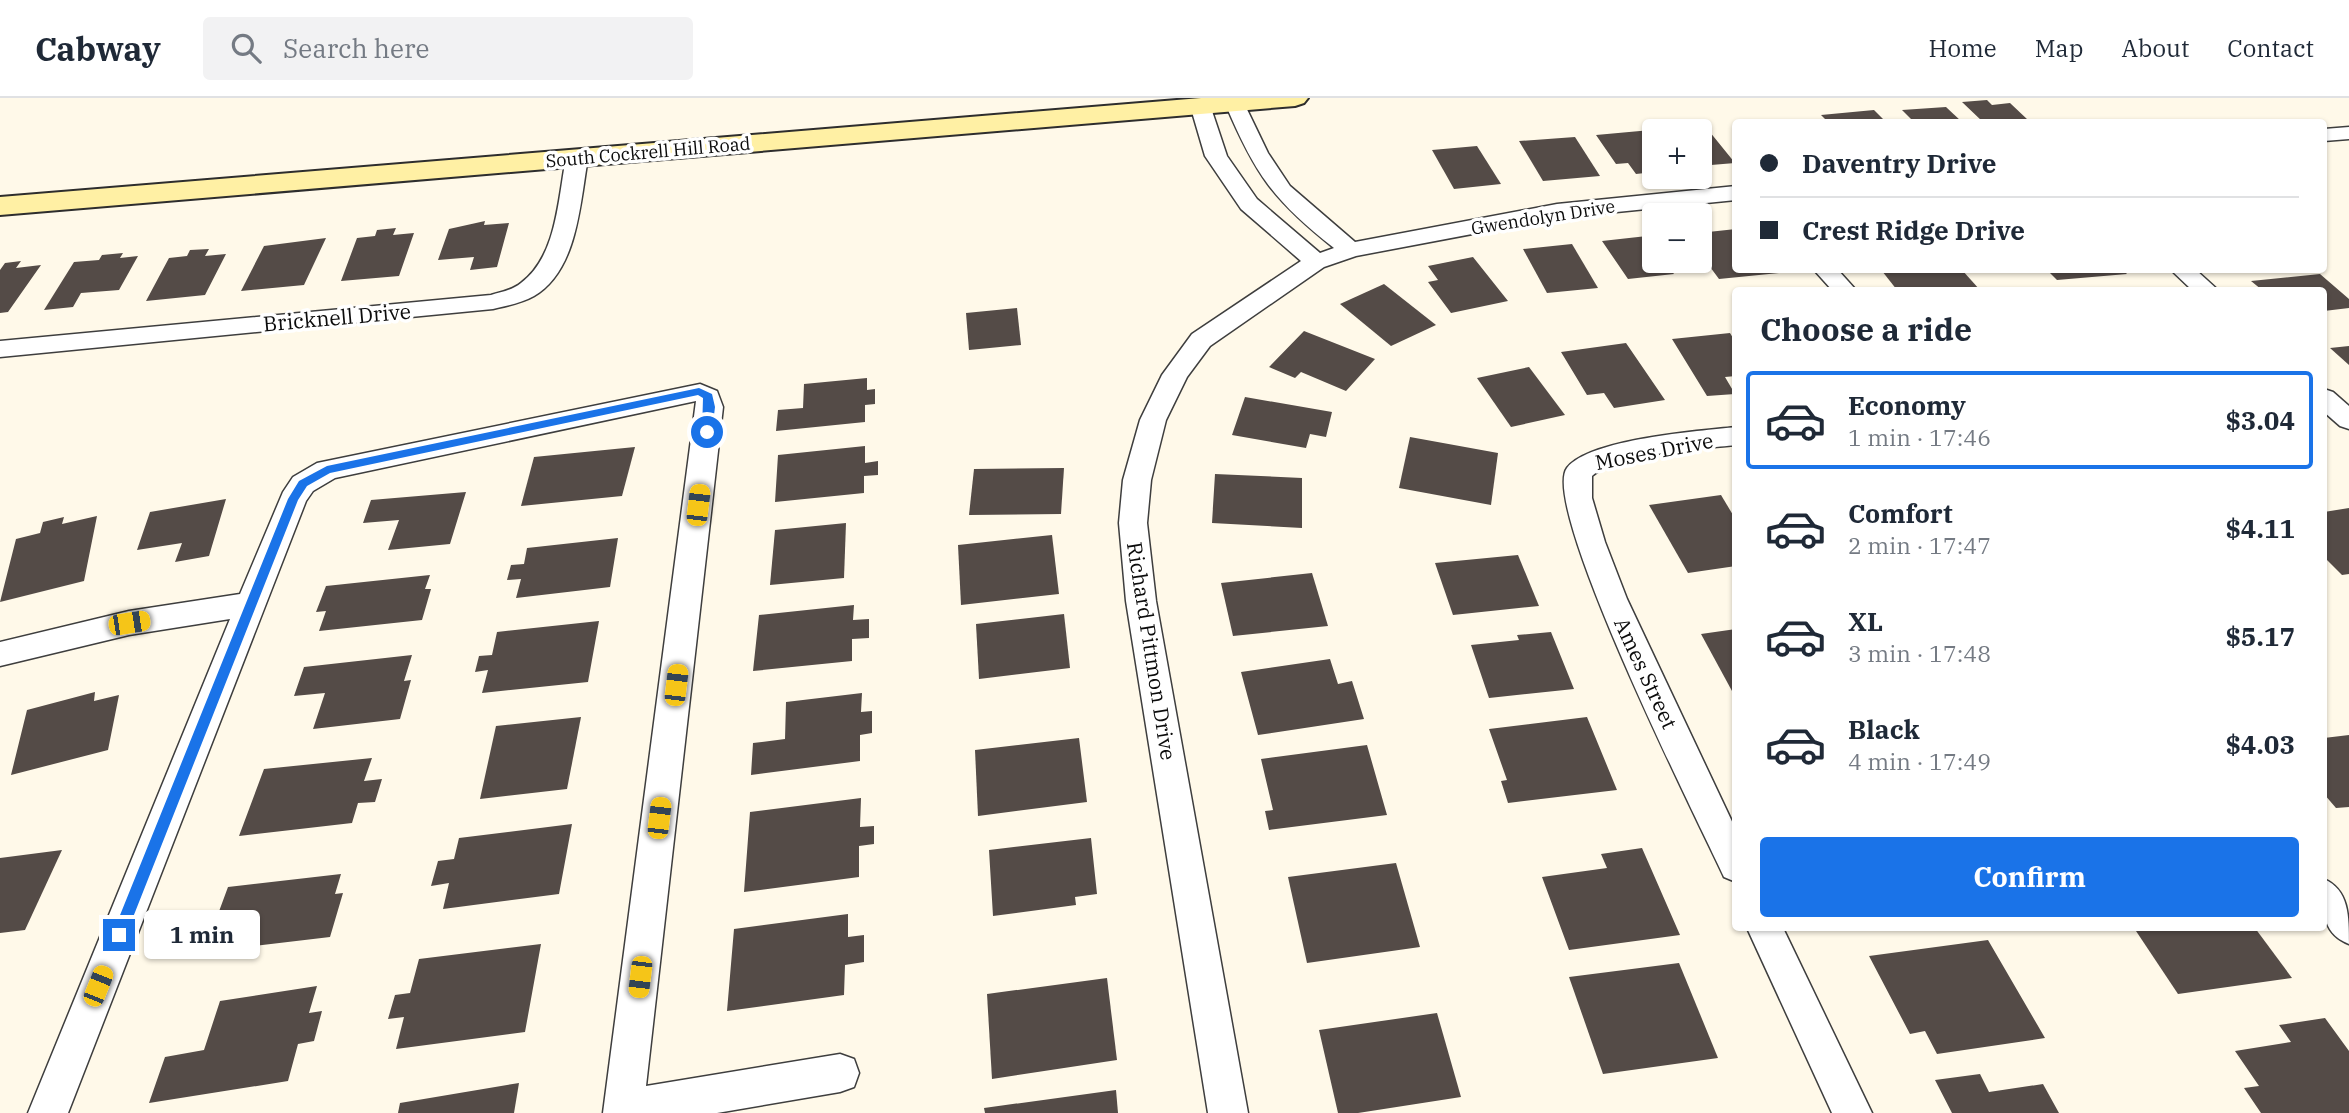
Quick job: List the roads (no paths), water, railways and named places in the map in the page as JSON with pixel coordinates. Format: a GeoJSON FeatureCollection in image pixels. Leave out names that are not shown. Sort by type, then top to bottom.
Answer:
{"type":"FeatureCollection","features":[{"type":"Feature","properties":{"kind":"main road","name":"South Cockrell Hill Road"},"geometry":{"type":"LineString","coordinates":[[0,206],[1295,98]]}},
{"type":"Feature","properties":{"kind":"street"},"geometry":{"type":"LineString","coordinates":[[1235,103],[1256,151],[1276,183],[1309,217],[1351,250]]}},
{"type":"Feature","properties":{"kind":"street"},"geometry":{"type":"LineString","coordinates":[[1200,105],[1216,156],[1249,204],[1316,262]]}},
{"type":"Feature","properties":{"kind":"street"},"geometry":{"type":"LineString","coordinates":[[2327,135],[2349,133]]}},
{"type":"Feature","properties":{"kind":"street","name":"Bricknell Drive"},"geometry":{"type":"LineString","coordinates":[[0,349],[492,302],[526,291],[545,275],[557,250],[577,158]]}},
{"type":"Feature","properties":{"kind":"street","name":"Gwendolyn Drive"},"geometry":{"type":"LineString","coordinates":[[1316,262],[1351,250],[1557,211],[1732,193]]}},
{"type":"Feature","properties":{"kind":"street","name":"Richard Pittmon Drive"},"geometry":{"type":"LineString","coordinates":[[1228,1113],[1141,601],[1133,523],[1137,480],[1153,420],[1175,375],[1201,340],[1316,262]]}},
{"type":"Feature","properties":{"kind":"street"},"geometry":{"type":"LineString","coordinates":[[1829,273],[1840,287]]}},
{"type":"Feature","properties":{"kind":"street"},"geometry":{"type":"LineString","coordinates":[[2186,273],[2203,287]]}},
{"type":"Feature","properties":{"kind":"street"},"geometry":{"type":"LineString","coordinates":[[48,1113],[293,499],[303,484],[327,470],[699,392],[708,397],[710,407],[623,1111],[840,1073]]}},
{"type":"Feature","properties":{"kind":"street"},"geometry":{"type":"LineString","coordinates":[[2327,401],[2349,420]]}},
{"type":"Feature","properties":{"kind":"street","name":"Moses Drive"},"geometry":{"type":"LineString","coordinates":[[1577,475],[1587,463],[1612,456],[1663,445],[1732,436]]}},
{"type":"Feature","properties":{"kind":"street","name":"Ames Street"},"geometry":{"type":"LineString","coordinates":[[1577,475],[1575,488],[1599,569],[1732,857]]}},
{"type":"Feature","properties":{"kind":"street"},"geometry":{"type":"LineString","coordinates":[[0,653],[129,623],[251,604]]}},
{"type":"Feature","properties":{"kind":"street"},"geometry":{"type":"LineString","coordinates":[[2327,899],[2349,927]]}},
{"type":"Feature","properties":{"kind":"street"},"geometry":{"type":"LineString","coordinates":[[1766,931],[1852,1113]]}}]}
